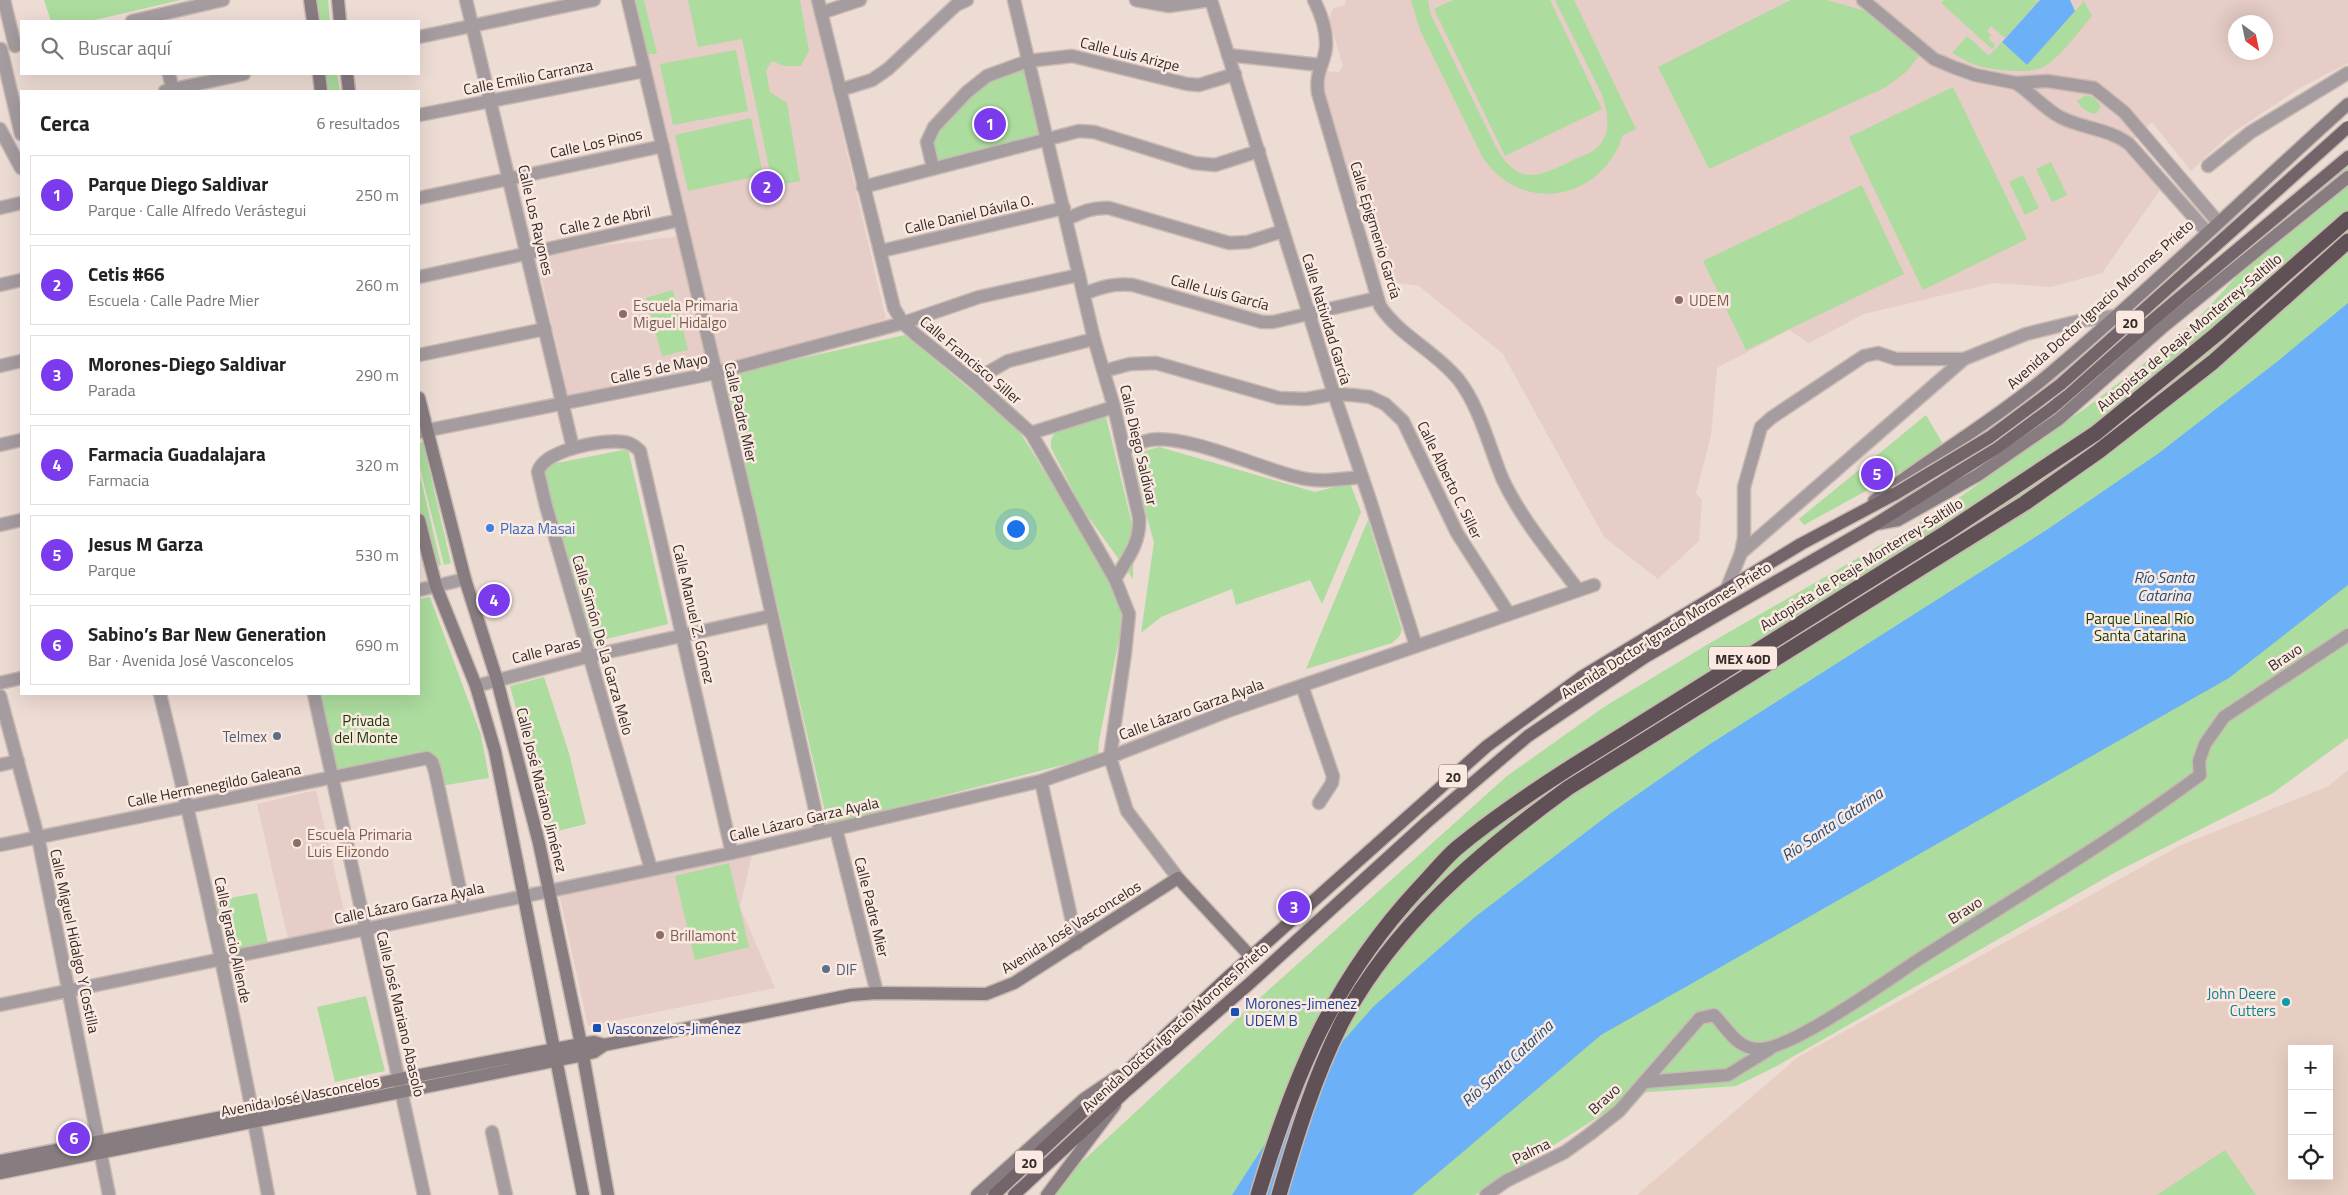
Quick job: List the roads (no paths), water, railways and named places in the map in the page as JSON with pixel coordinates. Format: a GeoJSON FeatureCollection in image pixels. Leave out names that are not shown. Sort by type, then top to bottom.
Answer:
{"type":"FeatureCollection","features":[{"type":"Feature","properties":{"kind":"highway","name":"Autopista de Peaje Monterrey-Saltillo"},"geometry":{"type":"LineString","coordinates":[[1258,1195],[1299,1073],[1341,990],[1378,935],[1456,850],[1514,804],[1547,782],[1947,532],[2096,433],[2218,333],[2348,219]]}},
{"type":"Feature","properties":{"kind":"highway","name":"MEX 40D"},"geometry":{"type":"LineString","coordinates":[[1279,1195],[1300,1122],[1342,1024],[1380,964],[1462,871],[1519,824],[1568,788],[1993,524],[2091,456],[2213,362],[2348,241]]}},
{"type":"Feature","properties":{"kind":"main road"},"geometry":{"type":"LineString","coordinates":[[310,0],[313,20]]}},
{"type":"Feature","properties":{"kind":"main road"},"geometry":{"type":"LineString","coordinates":[[338,0],[340,20]]}},
{"type":"Feature","properties":{"kind":"main road"},"geometry":{"type":"LineString","coordinates":[[320,75],[321,90]]}},
{"type":"Feature","properties":{"kind":"main road"},"geometry":{"type":"LineString","coordinates":[[347,75],[349,90]]}},
{"type":"Feature","properties":{"kind":"main road","name":"Avenida Doctor Ignacio Morones Prieto"},"geometry":{"type":"LineString","coordinates":[[1861,512],[1906,476],[1957,444],[2017,400],[2115,316],[2330,120],[2347,102]]}},
{"type":"Feature","properties":{"kind":"main road"},"geometry":{"type":"LineString","coordinates":[[2330,120],[2348,132]]}},
{"type":"Feature","properties":{"kind":"main road","name":"Avenida Doctor Ignacio Morones Prieto"},"geometry":{"type":"LineString","coordinates":[[994,1195],[1251,958],[1487,746],[1580,678],[1727,588],[1895,494],[1990,437],[2061,384],[2348,127]]}},
{"type":"Feature","properties":{"kind":"main road","name":"Avenida Doctor Ignacio Morones Prieto"},"geometry":{"type":"LineString","coordinates":[[1014,1195],[1124,1093],[1249,984],[1427,822],[1528,736],[1645,657],[1874,525],[1998,447],[2052,408],[2154,319],[2348,157]]}},
{"type":"Feature","properties":{"kind":"main road","name":"Avenida Doctor Ignacio Morones Prieto"},"geometry":{"type":"LineString","coordinates":[[1874,525],[1898,520],[1978,475],[2059,419],[2164,326],[2348,177]]}},
{"type":"Feature","properties":{"kind":"main road","name":"Calle José Mariano Jiménez"},"geometry":{"type":"LineString","coordinates":[[420,406],[423,431],[465,579],[497,680],[550,890],[582,1050],[608,1195]]}},
{"type":"Feature","properties":{"kind":"main road"},"geometry":{"type":"LineString","coordinates":[[420,524],[436,586],[476,686],[495,751],[583,1195]]}},
{"type":"Feature","properties":{"kind":"main road"},"geometry":{"type":"LineString","coordinates":[[1178,878],[1251,958]]}},
{"type":"Feature","properties":{"kind":"main road","name":"Avenida José Vasconcelos"},"geometry":{"type":"LineString","coordinates":[[254,1116],[400,1079],[555,1055],[582,1050],[594,1042],[604,1045],[824,1001],[877,993],[986,994],[1008,987],[1178,878]]}},
{"type":"Feature","properties":{"kind":"main road","name":"Avenida José Vasconcelos"},"geometry":{"type":"LineString","coordinates":[[0,1161],[99,1147],[254,1116],[402,1093],[555,1055]]}},
{"type":"Feature","properties":{"kind":"main road","name":"Avenida Doctor Ignacio Morones Prieto"},"geometry":{"type":"LineString","coordinates":[[977,1195],[1084,1099],[1103,1084],[1125,1073]]}},
{"type":"Feature","properties":{"kind":"main road","name":"20"},"geometry":{"type":"LineString","coordinates":[[1047,1195],[1124,1093]]}},
{"type":"Feature","properties":{"kind":"main road","name":"Avenida José Vasconcelos"},"geometry":{"type":"LineString","coordinates":[[0,1173],[99,1147]]}},
{"type":"Feature","properties":{"kind":"street"},"geometry":{"type":"LineString","coordinates":[[4,0],[18,45],[0,49],[20,130]]}},
{"type":"Feature","properties":{"kind":"street"},"geometry":{"type":"LineString","coordinates":[[140,20],[156,18],[222,0]]}},
{"type":"Feature","properties":{"kind":"street","name":"Calle Los Rayones"},"geometry":{"type":"LineString","coordinates":[[466,0],[528,253],[573,448]]}},
{"type":"Feature","properties":{"kind":"street"},"geometry":{"type":"LineString","coordinates":[[420,37],[594,0]]}},
{"type":"Feature","properties":{"kind":"street","name":"Calle Padre Mier"},"geometry":{"type":"LineString","coordinates":[[628,0],[820,832]]}},
{"type":"Feature","properties":{"kind":"street","name":"Calle Francisco Siller"},"geometry":{"type":"LineString","coordinates":[[818,0],[863,187],[881,251],[890,298],[903,323],[931,349],[973,380],[1031,433],[1115,579]]}},
{"type":"Feature","properties":{"kind":"street"},"geometry":{"type":"LineString","coordinates":[[821,13],[860,0]]}},
{"type":"Feature","properties":{"kind":"street"},"geometry":{"type":"LineString","coordinates":[[840,90],[872,80],[888,69],[956,5],[966,0]]}},
{"type":"Feature","properties":{"kind":"street","name":"Calle Diego Saldívar"},"geometry":{"type":"LineString","coordinates":[[1014,0],[1046,139],[1066,213],[1094,339],[1114,407],[1139,516],[1140,530],[1137,542],[1115,579]]}},
{"type":"Feature","properties":{"kind":"street"},"geometry":{"type":"LineString","coordinates":[[1136,0],[1169,6],[1211,0]]}},
{"type":"Feature","properties":{"kind":"street","name":"Calle Natividad García"},"geometry":{"type":"LineString","coordinates":[[1211,0],[1259,151],[1282,231],[1416,646]]}},
{"type":"Feature","properties":{"kind":"street","name":"Calle Epigmenio García"},"geometry":{"type":"LineString","coordinates":[[1314,0],[1325,34],[1326,47],[1317,76],[1318,93],[1380,306],[1394,324],[1458,379],[1467,394],[1508,489],[1541,541],[1578,590]]}},
{"type":"Feature","properties":{"kind":"street"},"geometry":{"type":"LineString","coordinates":[[1864,0],[1934,59],[1975,75],[2016,83],[2047,81],[2077,83],[2094,88],[2124,112],[2218,222]]}},
{"type":"Feature","properties":{"kind":"street"},"geometry":{"type":"LineString","coordinates":[[1228,55],[1320,65]]}},
{"type":"Feature","properties":{"kind":"street","name":"Calle Luis Arizpe"},"geometry":{"type":"LineString","coordinates":[[933,168],[927,142],[934,126],[987,76],[1028,61],[1053,56],[1072,56],[1187,84],[1199,85],[1235,74]]}},
{"type":"Feature","properties":{"kind":"street","name":"Calle Emilio Carranza"},"geometry":{"type":"LineString","coordinates":[[420,115],[644,71]]}},
{"type":"Feature","properties":{"kind":"street"},"geometry":{"type":"LineString","coordinates":[[2208,166],[2251,132],[2348,73]]}},
{"type":"Feature","properties":{"kind":"street"},"geometry":{"type":"LineString","coordinates":[[169,75],[170,90]]}},
{"type":"Feature","properties":{"kind":"street"},"geometry":{"type":"LineString","coordinates":[[174,90],[240,75]]}},
{"type":"Feature","properties":{"kind":"street"},"geometry":{"type":"LineString","coordinates":[[2016,83],[2058,116],[2078,125],[2110,132],[2129,144],[2207,232]]}},
{"type":"Feature","properties":{"kind":"street"},"geometry":{"type":"LineString","coordinates":[[0,129],[20,166]]}},
{"type":"Feature","properties":{"kind":"street"},"geometry":{"type":"LineString","coordinates":[[863,187],[1079,131],[1094,132],[1194,163],[1215,164],[1259,151]]}},
{"type":"Feature","properties":{"kind":"street","name":"Calle Los Pinos"},"geometry":{"type":"LineString","coordinates":[[420,198],[663,146]]}},
{"type":"Feature","properties":{"kind":"street"},"geometry":{"type":"LineString","coordinates":[[0,208],[20,203]]}},
{"type":"Feature","properties":{"kind":"street","name":"Calle Daniel Dávila O."},"geometry":{"type":"LineString","coordinates":[[881,251],[1097,208],[1109,208],[1229,243],[1248,242],[1282,231]]}},
{"type":"Feature","properties":{"kind":"street","name":"Calle 2 de Abril"},"geometry":{"type":"LineString","coordinates":[[420,277],[680,220]]}},
{"type":"Feature","properties":{"kind":"street"},"geometry":{"type":"LineString","coordinates":[[903,323],[979,297],[1079,275]]}},
{"type":"Feature","properties":{"kind":"street"},"geometry":{"type":"LineString","coordinates":[[0,285],[20,280]]}},
{"type":"Feature","properties":{"kind":"street","name":"Calle Luis García"},"geometry":{"type":"LineString","coordinates":[[1084,294],[1119,283],[1132,285],[1262,322],[1273,322],[1377,298]]}},
{"type":"Feature","properties":{"kind":"street"},"geometry":{"type":"LineString","coordinates":[[1741,553],[1964,359],[2026,334],[2079,321],[2115,316]]}},
{"type":"Feature","properties":{"kind":"street","name":"Calle 5 de Mayo"},"geometry":{"type":"LineString","coordinates":[[423,431],[562,405],[715,373],[903,323]]}},
{"type":"Feature","properties":{"kind":"street"},"geometry":{"type":"LineString","coordinates":[[420,355],[545,329]]}},
{"type":"Feature","properties":{"kind":"street"},"geometry":{"type":"LineString","coordinates":[[973,380],[1008,361],[1094,339]]}},
{"type":"Feature","properties":{"kind":"street"},"geometry":{"type":"LineString","coordinates":[[1727,588],[1741,553],[1744,538],[1744,487],[1761,427],[1767,421],[1864,356],[1878,354],[1896,359],[1964,359]]}},
{"type":"Feature","properties":{"kind":"street"},"geometry":{"type":"LineString","coordinates":[[0,366],[20,361]]}},
{"type":"Feature","properties":{"kind":"street","name":"Calle Alberto C. Siller"},"geometry":{"type":"LineString","coordinates":[[1104,371],[1130,364],[1156,363],[1280,398],[1306,399],[1334,394],[1370,397],[1385,404],[1402,421],[1457,533],[1509,614]]}},
{"type":"Feature","properties":{"kind":"street"},"geometry":{"type":"LineString","coordinates":[[1031,433],[1114,407]]}},
{"type":"Feature","properties":{"kind":"street"},"geometry":{"type":"LineString","coordinates":[[0,445],[20,440]]}},
{"type":"Feature","properties":{"kind":"street"},"geometry":{"type":"LineString","coordinates":[[1124,448],[1151,440],[1166,440],[1206,449],[1298,478],[1332,480],[1362,477]]}},
{"type":"Feature","properties":{"kind":"street","name":"Calle Manuel Z. Gómez"},"geometry":{"type":"LineString","coordinates":[[573,448],[623,442],[633,444],[640,452],[732,853]]}},
{"type":"Feature","properties":{"kind":"street","name":"Calle Simón De La Garza Melo"},"geometry":{"type":"LineString","coordinates":[[573,448],[545,460],[538,472],[546,506],[652,869]]}},
{"type":"Feature","properties":{"kind":"street"},"geometry":{"type":"LineString","coordinates":[[0,524],[20,520]]}},
{"type":"Feature","properties":{"kind":"street"},"geometry":{"type":"LineString","coordinates":[[420,590],[465,579]]}},
{"type":"Feature","properties":{"kind":"street"},"geometry":{"type":"LineString","coordinates":[[1115,579],[1129,614],[1126,653],[1110,757],[1127,811],[1178,878]]}},
{"type":"Feature","properties":{"kind":"street","name":"Calle Lázaro Garza Ayala"},"geometry":{"type":"LineString","coordinates":[[0,1005],[732,853],[1041,781],[1228,712],[1594,585]]}},
{"type":"Feature","properties":{"kind":"street","name":"Calle Paras"},"geometry":{"type":"LineString","coordinates":[[476,686],[590,656],[771,616]]}},
{"type":"Feature","properties":{"kind":"street","name":"Bravo"},"geometry":{"type":"LineString","coordinates":[[1590,1134],[1619,1110],[1645,1082],[1694,1022],[1706,1015],[1714,1015],[1738,1043],[1760,1049],[1776,1045],[1844,1008],[2173,795],[2200,775],[2199,761],[2205,744],[2224,717],[2348,635]]}},
{"type":"Feature","properties":{"kind":"street"},"geometry":{"type":"LineString","coordinates":[[0,683],[20,678]]}},
{"type":"Feature","properties":{"kind":"street"},"geometry":{"type":"LineString","coordinates":[[1302,686],[1333,776],[1332,783],[1319,803]]}},
{"type":"Feature","properties":{"kind":"street","name":"Calle Ignacio Allende"},"geometry":{"type":"LineString","coordinates":[[160,695],[187,806],[254,1116],[268,1195]]}},
{"type":"Feature","properties":{"kind":"street","name":"Calle José Mariano Abasolo"},"geometry":{"type":"LineString","coordinates":[[314,695],[364,930],[400,1079],[424,1195]]}},
{"type":"Feature","properties":{"kind":"street","name":"Calle Miguel Hidalgo Y Costilla"},"geometry":{"type":"LineString","coordinates":[[0,696],[38,838],[110,1195]]}},
{"type":"Feature","properties":{"kind":"street","name":"Calle Hermenegildo Galeana"},"geometry":{"type":"LineString","coordinates":[[0,845],[187,806],[332,779],[420,758],[427,758],[432,762],[464,908]]}},
{"type":"Feature","properties":{"kind":"street"},"geometry":{"type":"LineString","coordinates":[[0,764],[18,761]]}},
{"type":"Feature","properties":{"kind":"street"},"geometry":{"type":"LineString","coordinates":[[1041,781],[1077,944]]}},
{"type":"Feature","properties":{"kind":"street","name":"Calle Padre Mier"},"geometry":{"type":"LineString","coordinates":[[836,829],[877,993]]}},
{"type":"Feature","properties":{"kind":"street"},"geometry":{"type":"LineString","coordinates":[[1645,1082],[1728,1074],[1776,1045]]}},
{"type":"Feature","properties":{"kind":"street"},"geometry":{"type":"LineString","coordinates":[[492,1132],[506,1195]]}},
{"type":"Feature","properties":{"kind":"street","name":"Palma"},"geometry":{"type":"LineString","coordinates":[[1486,1195],[1506,1181],[1565,1152],[1590,1134]]}},
{"type":"Feature","properties":{"kind":"water"},"geometry":{"type":"Polygon","coordinates":[[[2040,0],[2070,0],[2075,11],[2027,65],[2002,42],[2040,0]]]}},
{"type":"Feature","properties":{"kind":"water","name":"Río Santa Catarina"},"geometry":{"type":"Polygon","coordinates":[[[2348,303],[2348,585],[2229,678],[1601,1035],[1412,1195],[1232,1195],[1302,1087],[1374,1006],[1475,917],[1611,813],[1707,746],[2048,529],[2159,453],[2278,361],[2348,303]]]}},
{"type":"Feature","properties":{"kind":"place","name":"Parque Diego Saldivar"},"geometry":{"type":"Point","coordinates":[990,124]}},
{"type":"Feature","properties":{"kind":"place","name":"Cetis #66"},"geometry":{"type":"Point","coordinates":[767,187]}},
{"type":"Feature","properties":{"kind":"place","name":"UDEM"},"geometry":{"type":"Point","coordinates":[1679,300]}},
{"type":"Feature","properties":{"kind":"place","name":"Escuela Primaria Miguel Hidalgo"},"geometry":{"type":"Point","coordinates":[623,314]}},
{"type":"Feature","properties":{"kind":"place","name":"Jesus M Garza"},"geometry":{"type":"Point","coordinates":[1877,474]}},
{"type":"Feature","properties":{"kind":"place","name":"Plaza Masai"},"geometry":{"type":"Point","coordinates":[490,528]}},
{"type":"Feature","properties":{"kind":"place","name":"Farmacia Guadalajara"},"geometry":{"type":"Point","coordinates":[494,600]}},
{"type":"Feature","properties":{"kind":"place","name":"Telmex"},"geometry":{"type":"Point","coordinates":[277,736]}},
{"type":"Feature","properties":{"kind":"place","name":"Escuela Primaria Luis Elizondo"},"geometry":{"type":"Point","coordinates":[297,843]}},
{"type":"Feature","properties":{"kind":"place","name":"Morones-Diego Saldivar"},"geometry":{"type":"Point","coordinates":[1294,907]}},
{"type":"Feature","properties":{"kind":"place","name":"Brillamont"},"geometry":{"type":"Point","coordinates":[660,935]}},
{"type":"Feature","properties":{"kind":"place","name":"DIF"},"geometry":{"type":"Point","coordinates":[826,969]}},
{"type":"Feature","properties":{"kind":"place","name":"John Deere Cutters"},"geometry":{"type":"Point","coordinates":[2286,1002]}},
{"type":"Feature","properties":{"kind":"place","name":"Morones-Jimenez UDEM B"},"geometry":{"type":"Point","coordinates":[1235,1012]}},
{"type":"Feature","properties":{"kind":"place","name":"Vasconzelos-Jiménez"},"geometry":{"type":"Point","coordinates":[597,1028]}},
{"type":"Feature","properties":{"kind":"place","name":"Sabino’s Bar New Generation"},"geometry":{"type":"Point","coordinates":[74,1138]}},
{"type":"Feature","properties":{"kind":"park label","name":"Parque Lineal Río Santa Catarina"},"geometry":{"type":"Point","coordinates":[2140,626]}},
{"type":"Feature","properties":{"kind":"park label","name":"Privada del Monte"},"geometry":{"type":"Point","coordinates":[366,728]}}]}
